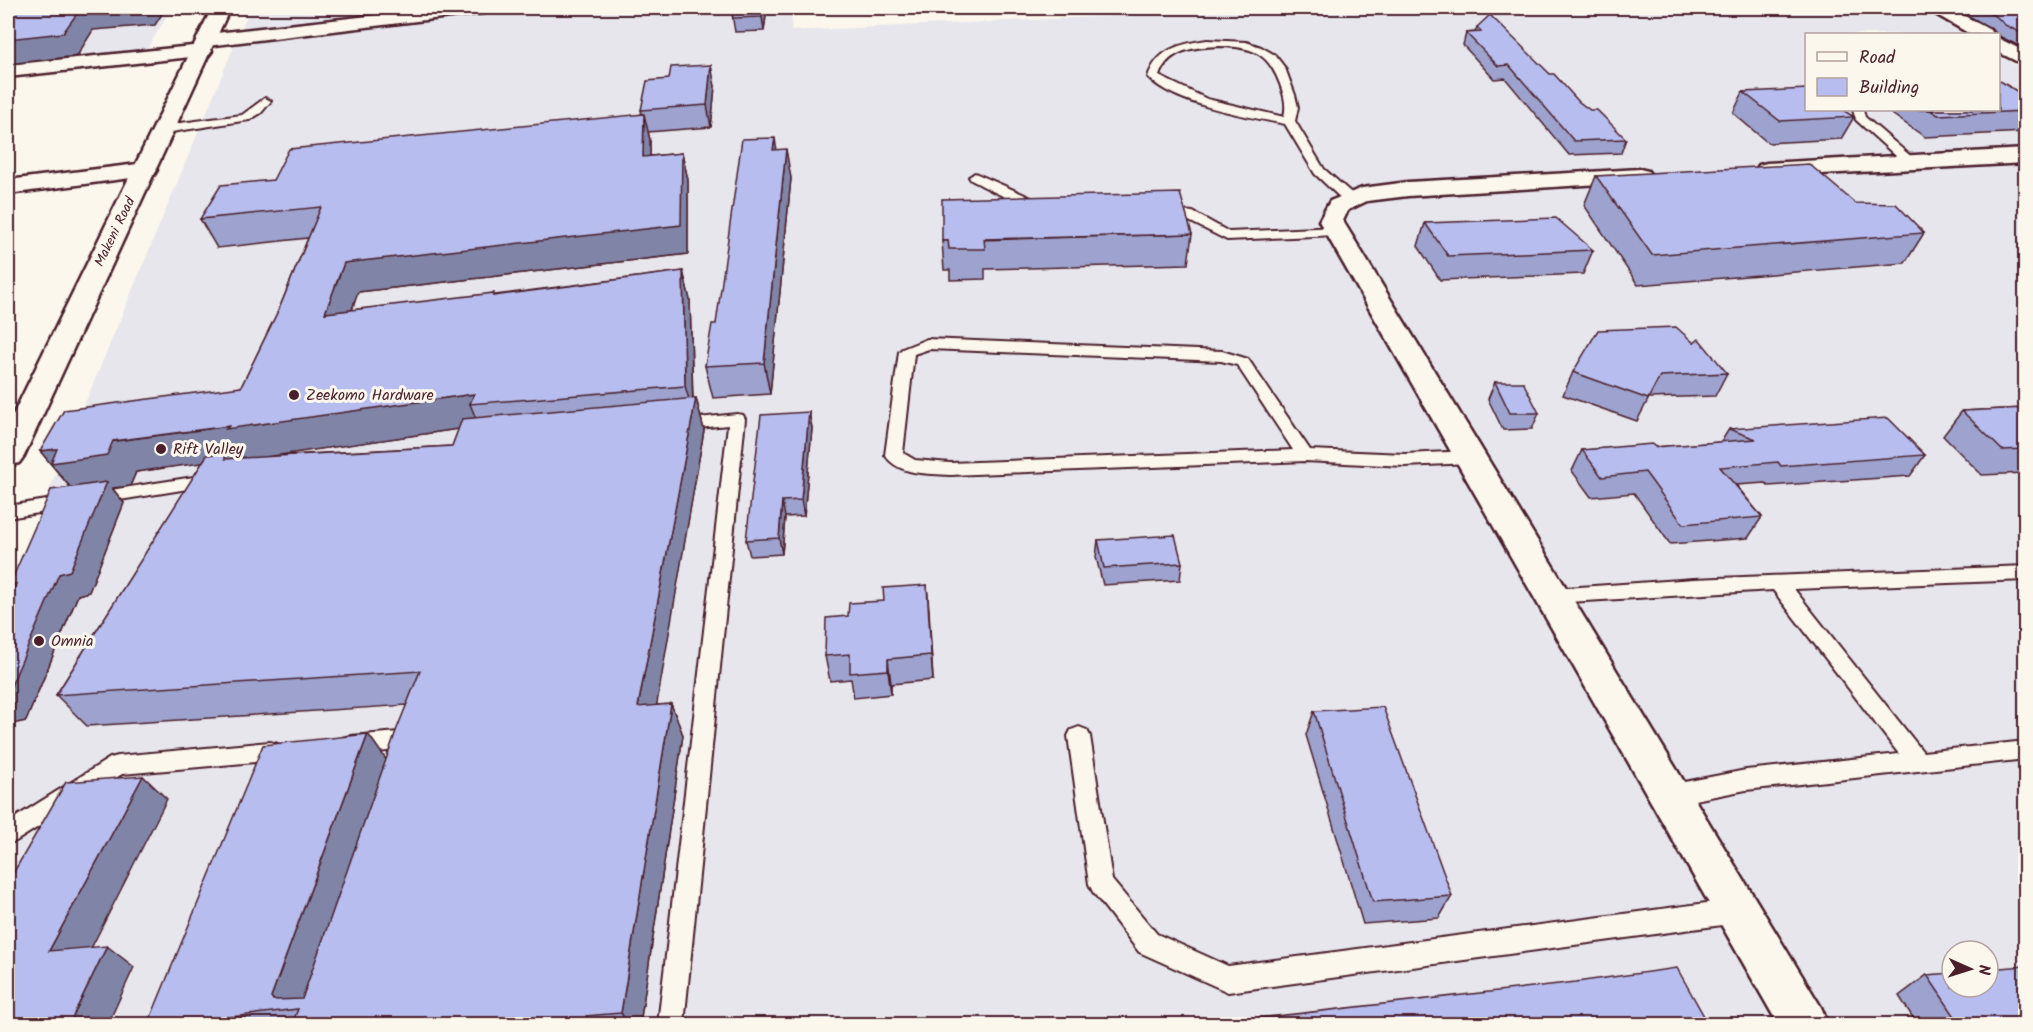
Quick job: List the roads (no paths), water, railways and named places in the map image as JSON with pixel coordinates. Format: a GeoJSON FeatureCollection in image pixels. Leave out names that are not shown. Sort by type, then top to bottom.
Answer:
{"type":"FeatureCollection","features":[{"type":"Feature","properties":{"kind":"street","name":"Makeni Road"},"geometry":{"type":"LineString","coordinates":[[8,456],[146,170],[221,8]]}},
{"type":"Feature","properties":{"kind":"street"},"geometry":{"type":"LineString","coordinates":[[8,71],[484,8]]}},
{"type":"Feature","properties":{"kind":"street"},"geometry":{"type":"LineString","coordinates":[[1938,8],[1981,33]]}},
{"type":"Feature","properties":{"kind":"street"},"geometry":{"type":"LineString","coordinates":[[2000,45],[2025,60]]}},
{"type":"Feature","properties":{"kind":"street"},"geometry":{"type":"LineString","coordinates":[[1742,171],[2025,156]]}},
{"type":"Feature","properties":{"kind":"street"},"geometry":{"type":"LineString","coordinates":[[8,187],[146,170]]}},
{"type":"Feature","properties":{"kind":"street"},"geometry":{"type":"LineString","coordinates":[[1670,175],[1408,189],[1362,195],[1338,206],[1331,221],[1804,1024]]}},
{"type":"Feature","properties":{"kind":"lane"},"geometry":{"type":"LineString","coordinates":[[1289,121],[1294,105],[1279,68],[1267,54],[1247,46],[1204,42],[1170,52],[1157,65],[1153,77],[1180,92],[1216,107],[1289,121],[1319,171],[1351,200]]}},
{"type":"Feature","properties":{"kind":"lane"},"geometry":{"type":"LineString","coordinates":[[165,129],[245,118],[257,111],[265,101]]}},
{"type":"Feature","properties":{"kind":"lane"},"geometry":{"type":"LineString","coordinates":[[1858,111],[1860,118],[1910,162]]}},
{"type":"Feature","properties":{"kind":"lane"},"geometry":{"type":"LineString","coordinates":[[975,177],[1031,203],[1054,205]]}},
{"type":"Feature","properties":{"kind":"lane"},"geometry":{"type":"LineString","coordinates":[[1143,211],[1188,214],[1227,236],[1337,231]]}},
{"type":"Feature","properties":{"kind":"lane"},"geometry":{"type":"LineString","coordinates":[[1305,455],[1243,362],[1222,356],[927,344],[907,352],[894,455],[911,466],[950,469],[1305,455],[1405,460],[1470,457]]}},
{"type":"Feature","properties":{"kind":"lane"},"geometry":{"type":"LineString","coordinates":[[656,427],[737,419],[671,1024]]}},
{"type":"Feature","properties":{"kind":"lane"},"geometry":{"type":"LineString","coordinates":[[8,512],[232,477]]}},
{"type":"Feature","properties":{"kind":"lane"},"geometry":{"type":"LineString","coordinates":[[1551,596],[1694,586],[2025,573]]}},
{"type":"Feature","properties":{"kind":"lane"},"geometry":{"type":"LineString","coordinates":[[1779,584],[1917,761]]}},
{"type":"Feature","properties":{"kind":"lane"},"geometry":{"type":"LineString","coordinates":[[1079,736],[1101,884],[1148,943],[1228,979],[1737,911]]}},
{"type":"Feature","properties":{"kind":"lane"},"geometry":{"type":"LineString","coordinates":[[329,747],[411,740],[403,763]]}},
{"type":"Feature","properties":{"kind":"lane"},"geometry":{"type":"LineString","coordinates":[[8,834],[118,765],[294,749]]}},
{"type":"Feature","properties":{"kind":"lane"},"geometry":{"type":"LineString","coordinates":[[1669,795],[1746,780],[2025,750]]}},
{"type":"Feature","properties":{"kind":"lane"},"geometry":{"type":"LineString","coordinates":[[257,784],[270,751]]}},
{"type":"Feature","properties":{"kind":"place","name":"Zeekomo Hardware"},"geometry":{"type":"Point","coordinates":[294,395]}},
{"type":"Feature","properties":{"kind":"place","name":"Rift Valley"},"geometry":{"type":"Point","coordinates":[161,449]}},
{"type":"Feature","properties":{"kind":"place","name":"Omnia"},"geometry":{"type":"Point","coordinates":[39,641]}}]}
